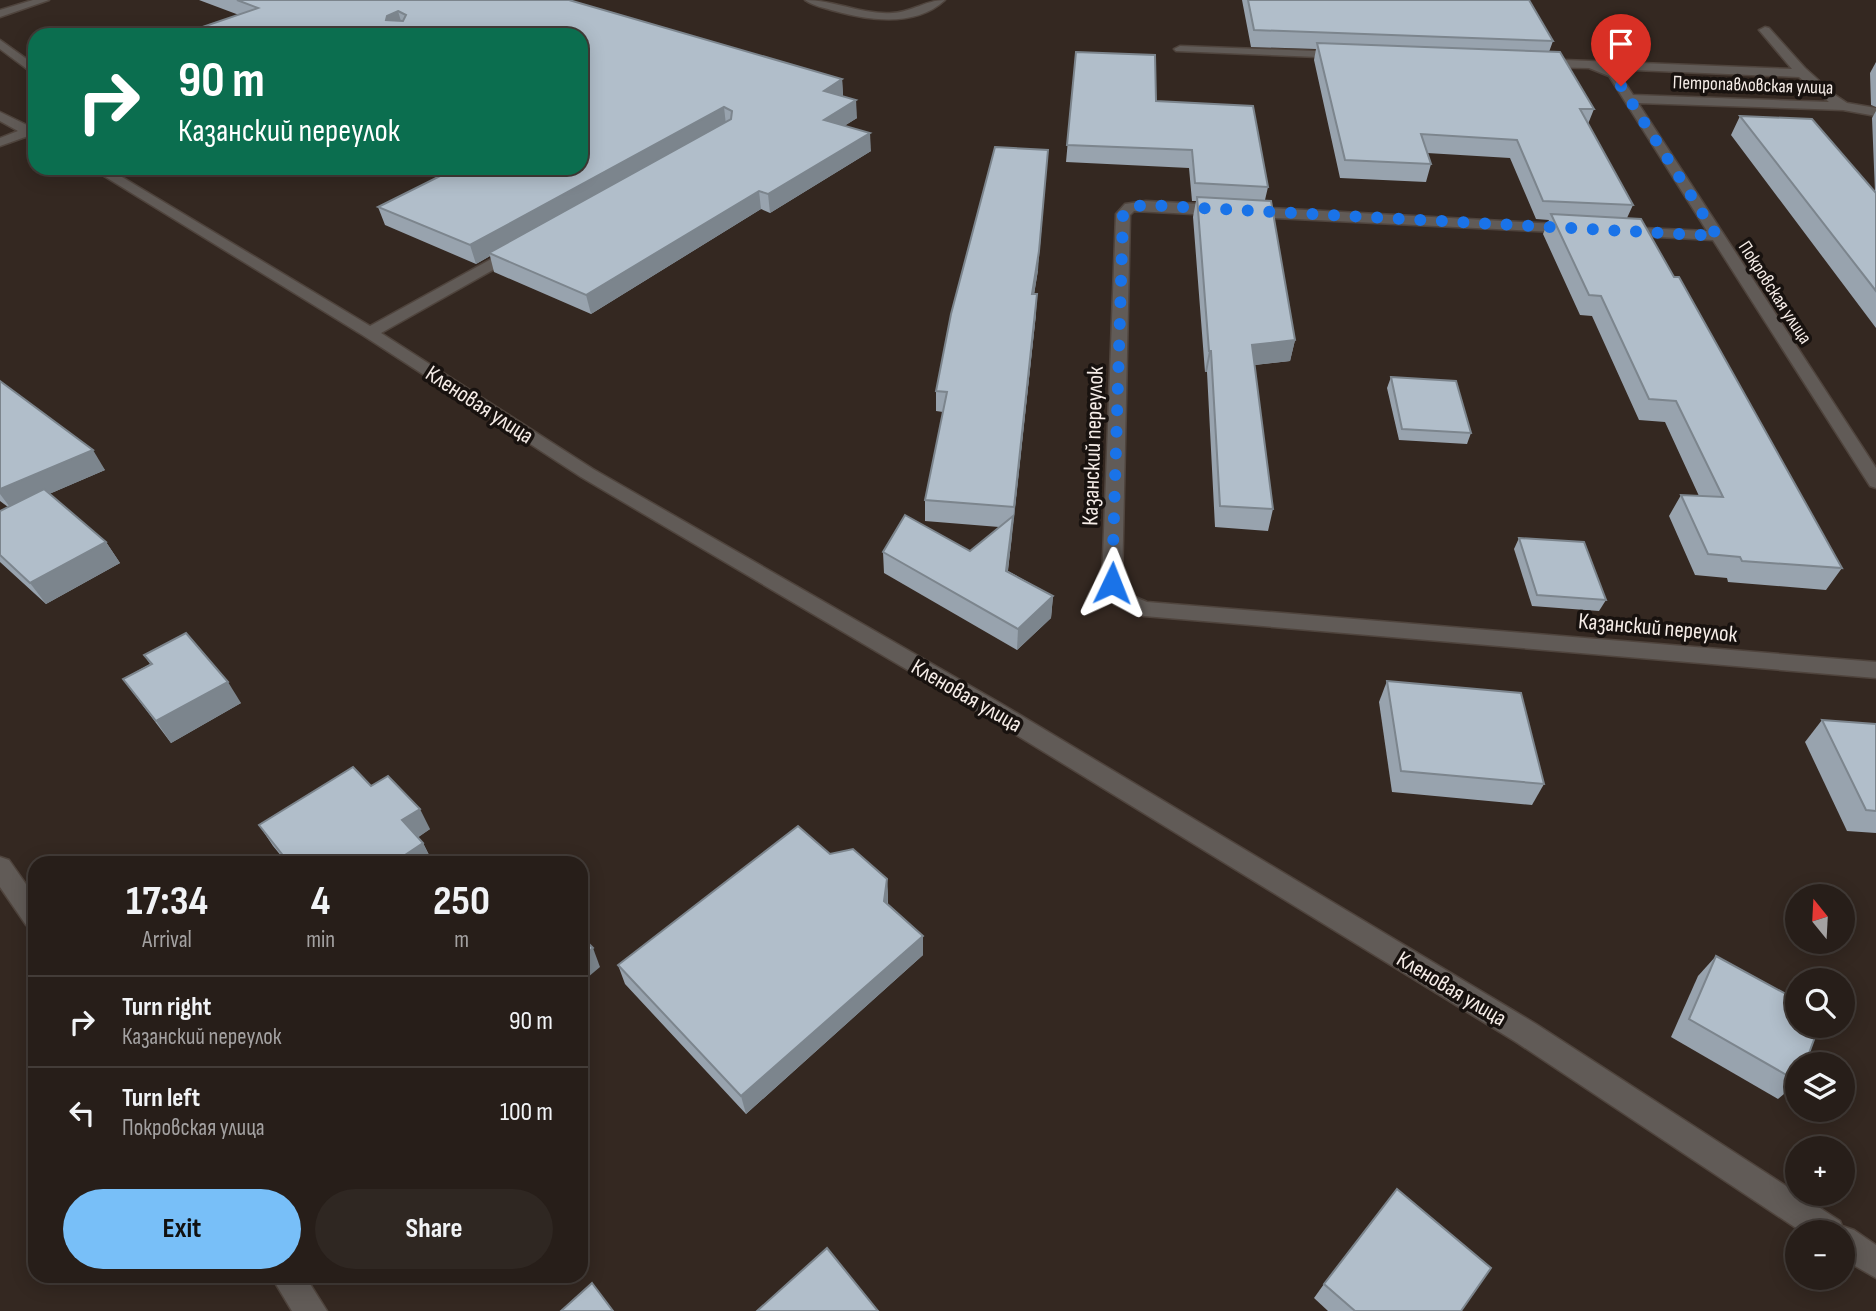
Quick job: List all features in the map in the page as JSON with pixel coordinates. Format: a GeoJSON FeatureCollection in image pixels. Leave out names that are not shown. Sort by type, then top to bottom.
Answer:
{"type":"FeatureCollection","features":[{"type":"Feature","properties":{"kind":"street"},"geometry":{"type":"LineString","coordinates":[[0,14],[44,0]]}},
{"type":"Feature","properties":{"kind":"street"},"geometry":{"type":"LineString","coordinates":[[810,0],[874,16],[898,18],[918,14],[940,0]]}},
{"type":"Feature","properties":{"kind":"street"},"geometry":{"type":"LineString","coordinates":[[1765,30],[1817,90],[1843,106]]}},
{"type":"Feature","properties":{"kind":"street"},"geometry":{"type":"LineString","coordinates":[[0,43],[28,65]]}},
{"type":"Feature","properties":{"kind":"street"},"geometry":{"type":"LineString","coordinates":[[1180,49],[1357,56]]}},
{"type":"Feature","properties":{"kind":"street"},"geometry":{"type":"LineString","coordinates":[[1520,62],[1800,73]]}},
{"type":"Feature","properties":{"kind":"street","name":"Покровская улица"},"geometry":{"type":"LineString","coordinates":[[1588,65],[1613,74],[1876,482]]}},
{"type":"Feature","properties":{"kind":"street","name":"Петропавловская улица"},"geometry":{"type":"LineString","coordinates":[[1629,99],[1843,106],[1876,112]]}},
{"type":"Feature","properties":{"kind":"street"},"geometry":{"type":"LineString","coordinates":[[0,116],[28,131]]}},
{"type":"Feature","properties":{"kind":"street"},"geometry":{"type":"LineString","coordinates":[[0,142],[28,134]]}},
{"type":"Feature","properties":{"kind":"street","name":"Кленовая улица"},"geometry":{"type":"LineString","coordinates":[[110,175],[370,333],[587,474],[992,709],[1526,1033],[1811,1220]]}},
{"type":"Feature","properties":{"kind":"street","name":"Казанский переулок"},"geometry":{"type":"LineString","coordinates":[[1717,236],[1146,205],[1130,207],[1123,215],[1112,583],[1121,599],[1144,609],[1876,670]]}},
{"type":"Feature","properties":{"kind":"street"},"geometry":{"type":"LineString","coordinates":[[370,333],[535,240]]}},
{"type":"Feature","properties":{"kind":"street"},"geometry":{"type":"LineString","coordinates":[[0,867],[28,907]]}},
{"type":"Feature","properties":{"kind":"street"},"geometry":{"type":"LineString","coordinates":[[1855,1249],[1876,1263]]}},
{"type":"Feature","properties":{"kind":"street"},"geometry":{"type":"LineString","coordinates":[[291,1283],[311,1311]]}},
{"type":"Feature","properties":{"kind":"building"},"geometry":{"type":"Polygon","coordinates":[[[237,0],[569,0],[842,79],[824,91],[856,100],[824,120],[870,133],[768,194],[759,191],[586,295],[489,253],[731,119],[732,111],[724,107],[470,245],[378,207],[442,175],[588,175],[588,28],[199,28],[258,8],[237,0]],[[398,11],[387,16],[386,20],[403,21],[406,15],[398,11]]]}},
{"type":"Feature","properties":{"kind":"building"},"geometry":{"type":"Polygon","coordinates":[[[1248,0],[1529,0],[1553,41],[1254,30],[1248,0]]]}},
{"type":"Feature","properties":{"kind":"building"},"geometry":{"type":"Polygon","coordinates":[[[1317,43],[1560,52],[1594,109],[1580,109],[1633,205],[1543,201],[1517,140],[1421,134],[1431,164],[1345,160],[1317,43]]]}},
{"type":"Feature","properties":{"kind":"building"},"geometry":{"type":"Polygon","coordinates":[[[1076,52],[1155,55],[1156,101],[1253,106],[1268,187],[1195,183],[1192,150],[1067,145],[1076,52]]]}},
{"type":"Feature","properties":{"kind":"building"},"geometry":{"type":"Polygon","coordinates":[[[1740,116],[1812,119],[1876,193],[1876,291],[1740,116]]]}},
{"type":"Feature","properties":{"kind":"building"},"geometry":{"type":"Polygon","coordinates":[[[995,147],[1048,150],[1039,251],[1032,294],[1037,294],[1014,507],[925,500],[947,392],[936,391],[951,314],[995,147]]]}},
{"type":"Feature","properties":{"kind":"building"},"geometry":{"type":"Polygon","coordinates":[[[1197,197],[1271,201],[1295,340],[1252,345],[1273,509],[1220,506],[1211,351],[1197,197]]]}},
{"type":"Feature","properties":{"kind":"building"},"geometry":{"type":"Polygon","coordinates":[[[1551,214],[1641,219],[1674,277],[1679,277],[1842,568],[1742,561],[1740,557],[1708,554],[1681,495],[1723,497],[1676,401],[1649,399],[1601,296],[1589,295],[1551,214]]]}},
{"type":"Feature","properties":{"kind":"building"},"geometry":{"type":"Polygon","coordinates":[[[1391,377],[1456,381],[1471,433],[1402,429],[1391,377]]]}},
{"type":"Feature","properties":{"kind":"building"},"geometry":{"type":"Polygon","coordinates":[[[0,381],[93,450],[0,489],[0,381]]]}},
{"type":"Feature","properties":{"kind":"building"},"geometry":{"type":"Polygon","coordinates":[[[44,489],[106,542],[30,583],[0,555],[0,511],[44,489]]]}},
{"type":"Feature","properties":{"kind":"building"},"geometry":{"type":"Polygon","coordinates":[[[905,515],[970,551],[1013,516],[1006,571],[1053,596],[1018,629],[883,552],[905,515]]]}},
{"type":"Feature","properties":{"kind":"building"},"geometry":{"type":"Polygon","coordinates":[[[1519,538],[1584,542],[1606,600],[1537,595],[1519,538]]]}},
{"type":"Feature","properties":{"kind":"building"},"geometry":{"type":"Polygon","coordinates":[[[186,633],[228,682],[156,721],[123,679],[152,664],[144,655],[186,633]]]}},
{"type":"Feature","properties":{"kind":"building"},"geometry":{"type":"Polygon","coordinates":[[[1387,681],[1521,693],[1544,784],[1401,771],[1387,681]]]}},
{"type":"Feature","properties":{"kind":"building"},"geometry":{"type":"Polygon","coordinates":[[[1822,720],[1876,724],[1876,811],[1866,810],[1822,720]]]}},
{"type":"Feature","properties":{"kind":"building"},"geometry":{"type":"Polygon","coordinates":[[[353,767],[371,786],[388,776],[420,809],[402,820],[423,843],[404,856],[283,856],[259,825],[353,767]]]}},
{"type":"Feature","properties":{"kind":"building"},"geometry":{"type":"Polygon","coordinates":[[[798,826],[830,854],[853,849],[887,879],[884,901],[923,936],[741,1096],[618,965],[798,826]]]}},
{"type":"Feature","properties":{"kind":"building"},"geometry":{"type":"Polygon","coordinates":[[[1716,956],[1785,993],[1785,1038],[1815,1038],[1809,1052],[1785,1052],[1785,1074],[1689,1019],[1716,956]]]}},
{"type":"Feature","properties":{"kind":"building"},"geometry":{"type":"Polygon","coordinates":[[[1397,1189],[1491,1268],[1461,1311],[1355,1311],[1324,1284],[1397,1189]]]}},
{"type":"Feature","properties":{"kind":"building"},"geometry":{"type":"Polygon","coordinates":[[[827,1248],[878,1311],[757,1311],[827,1248]]]}},
{"type":"Feature","properties":{"kind":"building"},"geometry":{"type":"Polygon","coordinates":[[[592,1283],[613,1311],[561,1311],[592,1283]]]}},
{"type":"Feature","properties":{"kind":"route"},"geometry":{"type":"LineString","coordinates":[[1112,583],[1123,215],[1130,207],[1146,205],[1717,236],[1621,86]]}}]}
